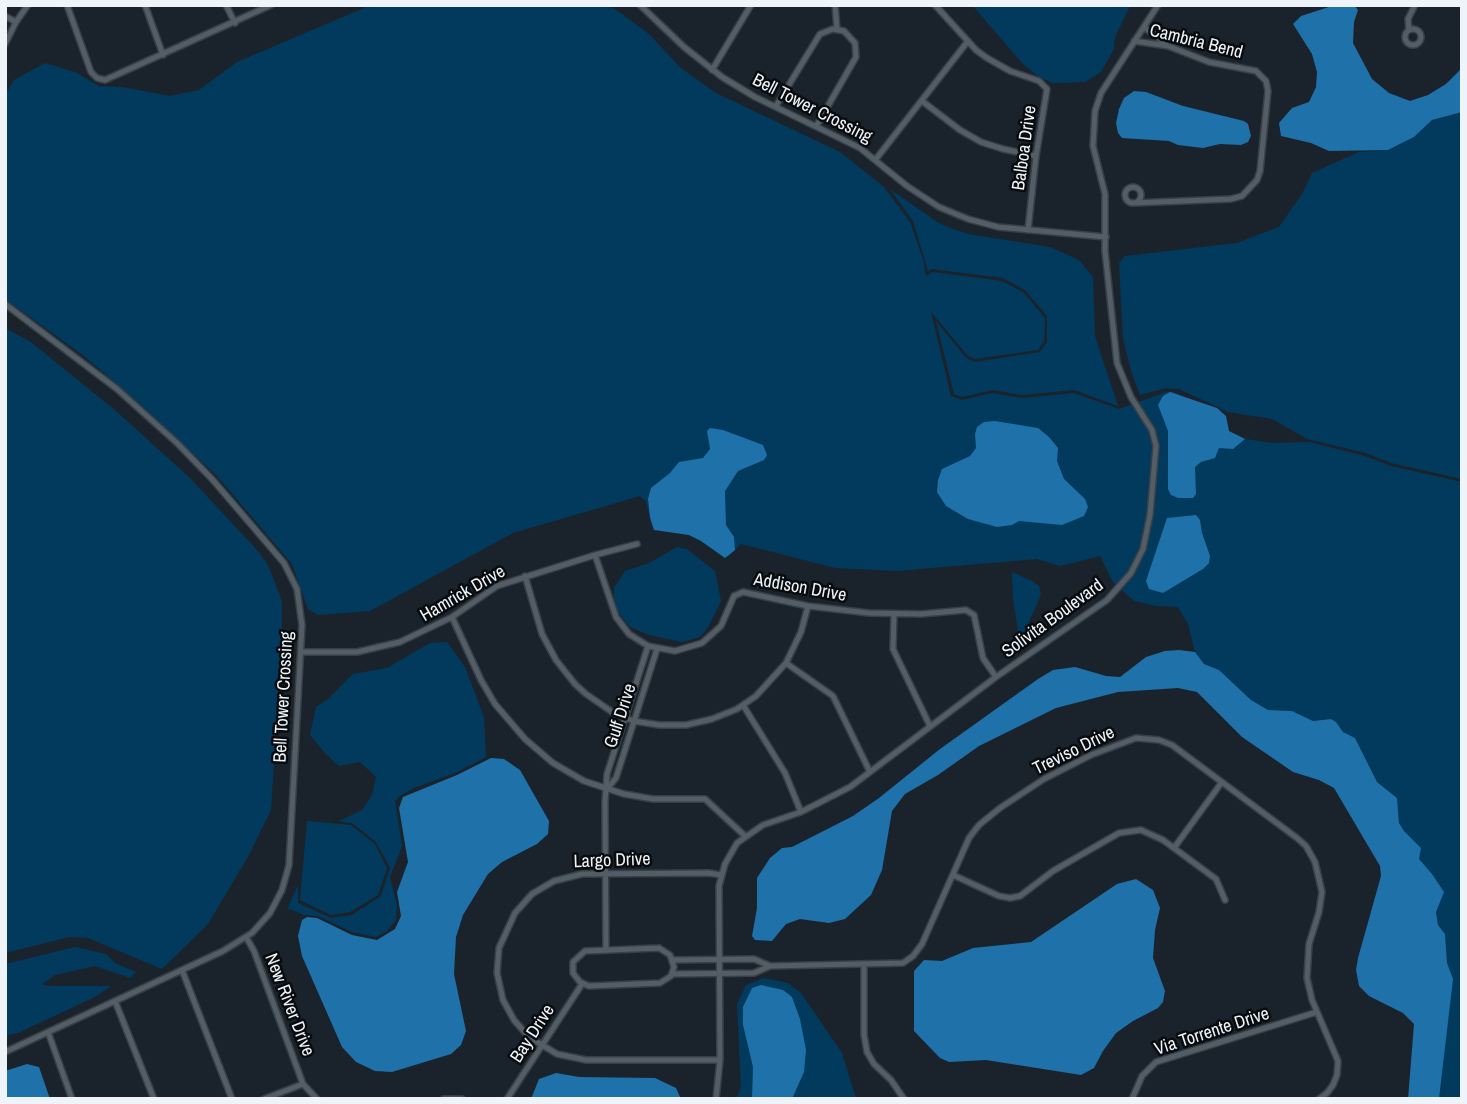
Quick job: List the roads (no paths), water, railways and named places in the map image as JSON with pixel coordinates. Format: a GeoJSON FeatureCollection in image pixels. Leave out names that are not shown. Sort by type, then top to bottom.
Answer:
{"type":"FeatureCollection","features":[{"type":"Feature","properties":{"kind":"street"},"geometry":{"type":"LineString","coordinates":[[5,44],[28,5]]}},
{"type":"Feature","properties":{"kind":"street"},"geometry":{"type":"LineString","coordinates":[[67,5],[91,72],[97,78],[109,80],[271,5]]}},
{"type":"Feature","properties":{"kind":"street"},"geometry":{"type":"LineString","coordinates":[[145,5],[163,55]]}},
{"type":"Feature","properties":{"kind":"street"},"geometry":{"type":"LineString","coordinates":[[226,5],[234,23]]}},
{"type":"Feature","properties":{"kind":"street","name":"Bell Tower Crossing"},"geometry":{"type":"LineString","coordinates":[[640,5],[712,70],[738,87],[843,138],[876,159],[907,186],[946,210],[983,224],[1106,237]]}},
{"type":"Feature","properties":{"kind":"street"},"geometry":{"type":"LineString","coordinates":[[712,70],[751,5]]}},
{"type":"Feature","properties":{"kind":"street"},"geometry":{"type":"LineString","coordinates":[[835,5],[837,29]]}},
{"type":"Feature","properties":{"kind":"street","name":"Balboa Drive"},"geometry":{"type":"LineString","coordinates":[[935,5],[976,50],[998,65],[1039,81],[1045,85],[1048,92],[1036,156],[1028,230]]}},
{"type":"Feature","properties":{"kind":"street","name":"Solivita Boulevard"},"geometry":{"type":"LineString","coordinates":[[716,1099],[720,1060],[719,886],[728,856],[745,836],[763,825],[801,813],[834,797],[996,677],[1107,600],[1131,573],[1146,540],[1156,446],[1152,430],[1130,397],[1118,363],[1106,237],[1105,194],[1093,146],[1095,111],[1101,93],[1158,5]]}},
{"type":"Feature","properties":{"kind":"street"},"geometry":{"type":"LineString","coordinates":[[1409,30],[1408,19],[1415,5]]}},
{"type":"Feature","properties":{"kind":"street"},"geometry":{"type":"LineString","coordinates":[[5,16],[16,22]]}},
{"type":"Feature","properties":{"kind":"street"},"geometry":{"type":"LineString","coordinates":[[1144,27],[1168,46]]}},
{"type":"Feature","properties":{"kind":"street"},"geometry":{"type":"LineString","coordinates":[[776,106],[816,39],[823,32],[837,29],[847,32],[854,40],[856,57],[817,125]]}},
{"type":"Feature","properties":{"kind":"street"},"geometry":{"type":"LineString","coordinates":[[876,159],[968,41]]}},
{"type":"Feature","properties":{"kind":"street","name":"Cambria Bend"},"geometry":{"type":"LineString","coordinates":[[1133,203],[1231,199],[1242,196],[1252,188],[1260,171],[1268,91],[1266,81],[1256,71],[1209,62],[1168,46],[1134,41]]}},
{"type":"Feature","properties":{"kind":"street"},"geometry":{"type":"LineString","coordinates":[[922,101],[960,130],[981,142],[1036,156]]}},
{"type":"Feature","properties":{"kind":"street","name":"Bell Tower Crossing"},"geometry":{"type":"LineString","coordinates":[[5,304],[83,361],[149,417],[212,479],[262,534],[284,563],[297,590],[301,611],[288,873],[270,913],[246,937],[223,951],[5,1052]]}},
{"type":"Feature","properties":{"kind":"street","name":"Hamrick Drive"},"geometry":{"type":"LineString","coordinates":[[301,652],[345,653],[383,647],[417,635],[452,617],[487,592],[525,576],[638,544]]}},
{"type":"Feature","properties":{"kind":"street","name":"Addison Drive"},"geometry":{"type":"LineString","coordinates":[[595,555],[616,617],[629,634],[657,649],[682,650],[707,640],[721,626],[733,600],[740,593],[808,607],[894,614],[966,610],[975,618],[983,658],[996,677]]}},
{"type":"Feature","properties":{"kind":"street"},"geometry":{"type":"LineString","coordinates":[[525,576],[542,634],[556,660],[586,694],[625,718],[668,725],[695,724],[721,716],[743,705],[764,688],[786,663],[801,632],[808,607]]}},
{"type":"Feature","properties":{"kind":"street"},"geometry":{"type":"LineString","coordinates":[[894,614],[893,649],[930,726]]}},
{"type":"Feature","properties":{"kind":"street"},"geometry":{"type":"LineString","coordinates":[[452,617],[495,704],[511,725],[538,751],[568,773],[607,789],[653,799],[705,799],[745,836]]}},
{"type":"Feature","properties":{"kind":"street","name":"Gulf Drive"},"geometry":{"type":"LineString","coordinates":[[606,950],[607,774],[648,646]]}},
{"type":"Feature","properties":{"kind":"street","name":"Gulf Drive"},"geometry":{"type":"LineString","coordinates":[[607,789],[616,778],[657,649]]}},
{"type":"Feature","properties":{"kind":"street"},"geometry":{"type":"LineString","coordinates":[[786,663],[833,696],[870,772]]}},
{"type":"Feature","properties":{"kind":"street"},"geometry":{"type":"LineString","coordinates":[[743,705],[785,773],[801,813]]}},
{"type":"Feature","properties":{"kind":"street","name":"Treviso Drive"},"geometry":{"type":"LineString","coordinates":[[582,984],[660,984],[672,974],[757,973],[770,966],[903,963],[913,956],[922,944],[969,838],[979,825],[1044,779],[1120,743],[1136,738],[1159,740],[1172,745],[1297,838],[1306,846],[1315,862],[1322,892],[1320,912],[1306,959],[1307,978],[1312,1000],[1338,1061],[1333,1084],[1319,1099]]}},
{"type":"Feature","properties":{"kind":"street"},"geometry":{"type":"LineString","coordinates":[[1174,848],[1222,782]]}},
{"type":"Feature","properties":{"kind":"street"},"geometry":{"type":"LineString","coordinates":[[953,874],[999,896],[1010,898],[1029,890],[1053,871],[1119,833],[1131,830],[1151,833],[1216,879],[1224,900]]}},
{"type":"Feature","properties":{"kind":"street","name":"Largo Drive"},"geometry":{"type":"LineString","coordinates":[[720,1060],[586,1060],[566,1057],[542,1046],[519,1027],[503,1000],[497,973],[499,948],[508,924],[523,903],[543,887],[574,875],[721,875]]}},
{"type":"Feature","properties":{"kind":"street","name":"New River Drive"},"geometry":{"type":"LineString","coordinates":[[246,937],[254,951],[303,1084]]}},
{"type":"Feature","properties":{"kind":"street"},"geometry":{"type":"LineString","coordinates":[[582,984],[573,971],[576,957],[585,951],[659,948],[666,951],[673,960],[672,974]]}},
{"type":"Feature","properties":{"kind":"street","name":"Treviso Drive"},"geometry":{"type":"LineString","coordinates":[[673,960],[757,959],[770,966]]}},
{"type":"Feature","properties":{"kind":"street"},"geometry":{"type":"LineString","coordinates":[[864,964],[864,1035],[867,1052],[904,1099]]}},
{"type":"Feature","properties":{"kind":"street"},"geometry":{"type":"LineString","coordinates":[[182,970],[232,1099]]}},
{"type":"Feature","properties":{"kind":"street","name":"Bay Drive"},"geometry":{"type":"LineString","coordinates":[[507,1099],[582,984]]}},
{"type":"Feature","properties":{"kind":"street"},"geometry":{"type":"LineString","coordinates":[[115,1000],[154,1099]]}},
{"type":"Feature","properties":{"kind":"street","name":"Via Torrente Drive"},"geometry":{"type":"LineString","coordinates":[[1132,1099],[1142,1076],[1156,1062],[1317,1012]]}},
{"type":"Feature","properties":{"kind":"street"},"geometry":{"type":"LineString","coordinates":[[48,1032],[72,1099]]}},
{"type":"Feature","properties":{"kind":"street"},"geometry":{"type":"LineString","coordinates":[[264,1099],[303,1084],[317,1099]]}},
{"type":"Feature","properties":{"kind":"street"},"geometry":{"type":"LineString","coordinates":[[444,1099],[462,1099]]}}]}
